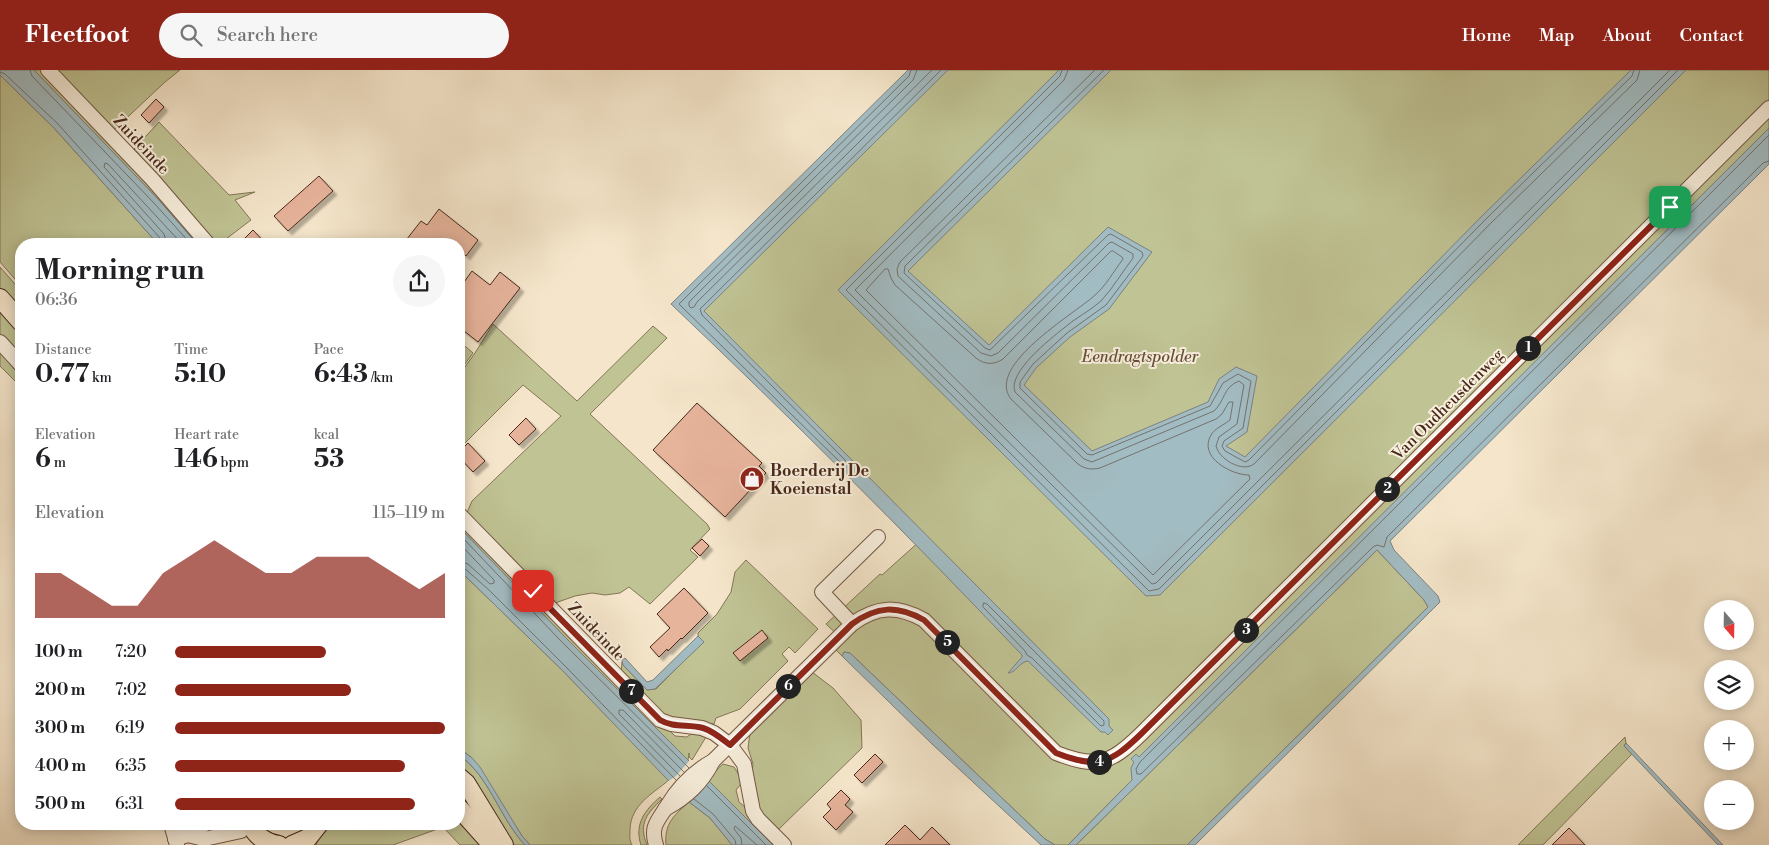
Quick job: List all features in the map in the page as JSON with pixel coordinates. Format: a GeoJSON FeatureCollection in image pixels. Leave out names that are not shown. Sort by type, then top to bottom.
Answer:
{"type":"FeatureCollection","features":[{"type":"Feature","properties":{"kind":"main road"},"geometry":{"type":"LineString","coordinates":[[0,298],[15,315]]}},
{"type":"Feature","properties":{"kind":"main road"},"geometry":{"type":"LineString","coordinates":[[465,782],[504,845]]}},
{"type":"Feature","properties":{"kind":"main road"},"geometry":{"type":"LineString","coordinates":[[465,815],[492,845]]}},
{"type":"Feature","properties":{"kind":"main road"},"geometry":{"type":"LineString","coordinates":[[247,830],[274,845]]}},
{"type":"Feature","properties":{"kind":"street","name":"Zuideinde"},"geometry":{"type":"LineString","coordinates":[[48,70],[152,179],[203,238]]}},
{"type":"Feature","properties":{"kind":"street","name":"Van Oudheusdenweg"},"geometry":{"type":"LineString","coordinates":[[656,845],[654,838],[656,822],[660,814],[852,624],[863,616],[881,610],[898,610],[915,614],[924,620],[1056,753],[1074,760],[1094,762],[1106,760],[1120,754],[1769,108]]}},
{"type":"Feature","properties":{"kind":"street"},"geometry":{"type":"LineString","coordinates":[[0,342],[15,358]]}},
{"type":"Feature","properties":{"kind":"street","name":"Zuideinde"},"geometry":{"type":"LineString","coordinates":[[465,520],[660,720],[671,724],[702,728],[714,733],[730,745],[744,764],[753,811],[758,819],[784,845]]}},
{"type":"Feature","properties":{"kind":"street"},"geometry":{"type":"LineString","coordinates":[[852,624],[822,592],[878,537]]}},
{"type":"Feature","properties":{"kind":"street"},"geometry":{"type":"LineString","coordinates":[[180,840],[196,830]]}},
{"type":"Feature","properties":{"kind":"street"},"geometry":{"type":"LineString","coordinates":[[180,840],[204,839],[247,830]]}},
{"type":"Feature","properties":{"kind":"green space"},"geometry":{"type":"Polygon","coordinates":[[[34,70],[40,70],[61,91],[196,238],[192,238],[157,198],[34,70]]]}},
{"type":"Feature","properties":{"kind":"green space"},"geometry":{"type":"Polygon","coordinates":[[[55,70],[180,70],[112,130],[55,70]]]}},
{"type":"Feature","properties":{"kind":"green space","name":"Eendragtspolder"},"geometry":{"type":"Polygon","coordinates":[[[932,70],[1769,70],[1769,134],[1068,845],[1055,845],[1045,839],[850,653],[844,652],[842,656],[835,649],[843,640],[826,624],[880,574],[882,575],[921,540],[690,311],[932,70]]]}},
{"type":"Feature","properties":{"kind":"green space"},"geometry":{"type":"Polygon","coordinates":[[[0,75],[54,128],[153,238],[15,238],[15,279],[0,262],[0,75]]]}},
{"type":"Feature","properties":{"kind":"green space"},"geometry":{"type":"Polygon","coordinates":[[[159,122],[229,195],[255,192],[235,200],[251,220],[227,238],[210,238],[134,149],[159,122]]]}},
{"type":"Feature","properties":{"kind":"green space"},"geometry":{"type":"Polygon","coordinates":[[[0,267],[15,284],[15,304],[0,288],[0,267]]]}},
{"type":"Feature","properties":{"kind":"green space"},"geometry":{"type":"Polygon","coordinates":[[[0,309],[15,325],[15,351],[0,335],[0,309]]]}},
{"type":"Feature","properties":{"kind":"green space"},"geometry":{"type":"Polygon","coordinates":[[[493,324],[577,401],[653,326],[667,338],[590,414],[707,524],[710,529],[690,550],[698,557],[650,604],[629,587],[620,593],[605,595],[592,593],[575,596],[555,603],[466,515],[472,501],[561,416],[523,385],[465,443],[465,367],[493,324]]]}},
{"type":"Feature","properties":{"kind":"green space"},"geometry":{"type":"Polygon","coordinates":[[[465,346],[473,353],[465,364],[465,346]]]}},
{"type":"Feature","properties":{"kind":"green space"},"geometry":{"type":"Polygon","coordinates":[[[0,351],[15,368],[15,381],[0,366],[0,351]]]}},
{"type":"Feature","properties":{"kind":"green space"},"geometry":{"type":"Polygon","coordinates":[[[465,529],[675,736],[687,737],[692,733],[706,737],[692,760],[689,757],[689,753],[688,760],[465,533],[465,529]]]}},
{"type":"Feature","properties":{"kind":"green space"},"geometry":{"type":"Polygon","coordinates":[[[1377,550],[1424,600],[1428,607],[1187,845],[1076,845],[1377,550]]]}},
{"type":"Feature","properties":{"kind":"green space"},"geometry":{"type":"Polygon","coordinates":[[[746,560],[818,629],[795,653],[789,647],[782,654],[788,661],[740,709],[716,718],[714,724],[668,718],[661,714],[621,674],[622,662],[647,690],[656,689],[703,642],[698,633],[717,614],[731,592],[735,572],[746,560]]]}},
{"type":"Feature","properties":{"kind":"green space"},"geometry":{"type":"Polygon","coordinates":[[[465,576],[563,671],[669,780],[649,795],[634,813],[630,829],[632,845],[530,845],[522,836],[472,758],[465,753],[465,576]]]}},
{"type":"Feature","properties":{"kind":"green space"},"geometry":{"type":"Polygon","coordinates":[[[812,672],[833,688],[861,720],[862,748],[777,831],[758,809],[752,772],[753,764],[748,748],[750,733],[812,672]]]}},
{"type":"Feature","properties":{"kind":"green space"},"geometry":{"type":"Polygon","coordinates":[[[1625,737],[1626,743],[1624,746],[1632,754],[1543,845],[1518,845],[1625,737]]]}},
{"type":"Feature","properties":{"kind":"green space"},"geometry":{"type":"Polygon","coordinates":[[[465,760],[479,774],[508,822],[525,845],[511,845],[465,778],[465,760]]]}},
{"type":"Feature","properties":{"kind":"green space"},"geometry":{"type":"Polygon","coordinates":[[[723,764],[734,767],[741,778],[741,784],[736,790],[739,802],[745,807],[747,814],[776,845],[773,845],[707,779],[723,764]]]}},
{"type":"Feature","properties":{"kind":"green space"},"geometry":{"type":"Polygon","coordinates":[[[660,797],[662,799],[648,814],[644,825],[643,831],[647,845],[641,845],[639,830],[642,818],[660,797]]]}},
{"type":"Feature","properties":{"kind":"green space"},"geometry":{"type":"Polygon","coordinates":[[[689,802],[710,818],[732,845],[666,845],[668,826],[679,811],[689,802]]]}},
{"type":"Feature","properties":{"kind":"green space"},"geometry":{"type":"Polygon","coordinates":[[[465,822],[486,845],[460,845],[446,830],[465,830],[465,822]]]}},
{"type":"Feature","properties":{"kind":"green space"},"geometry":{"type":"Polygon","coordinates":[[[322,830],[435,830],[393,845],[316,845],[322,830]]]}},
{"type":"Feature","properties":{"kind":"water"},"geometry":{"type":"Polygon","coordinates":[[[0,70],[34,70],[157,198],[192,238],[153,238],[54,128],[0,75],[0,70]]]}},
{"type":"Feature","properties":{"kind":"water"},"geometry":{"type":"Polygon","coordinates":[[[908,70],[948,70],[704,311],[1109,719],[1109,726],[1113,730],[1108,735],[1105,732],[1101,732],[1028,661],[1022,663],[1011,673],[1008,673],[1022,655],[849,477],[671,304],[908,70]]]}},
{"type":"Feature","properties":{"kind":"water"},"geometry":{"type":"Polygon","coordinates":[[[1059,70],[1111,70],[908,271],[989,345],[1108,227],[1152,252],[1109,309],[1070,337],[1036,368],[1024,385],[1092,451],[1208,402],[1219,379],[1236,367],[1257,376],[1247,432],[1226,446],[1245,457],[1483,215],[1631,70],[1686,70],[1160,595],[1146,596],[838,290],[1059,70]]]}},
{"type":"Feature","properties":{"kind":"water"},"geometry":{"type":"Polygon","coordinates":[[[1769,128],[1769,164],[1390,541],[1394,550],[1438,596],[1440,602],[1195,845],[1187,845],[1428,607],[1424,600],[1377,550],[1076,845],[1068,845],[1132,780],[1131,768],[1134,762],[1131,759],[1136,754],[1139,757],[1769,128]]]}},
{"type":"Feature","properties":{"kind":"water"},"geometry":{"type":"Polygon","coordinates":[[[465,533],[563,635],[773,845],[732,845],[710,818],[689,802],[563,671],[465,576],[465,533]]]}},
{"type":"Feature","properties":{"kind":"water"},"geometry":{"type":"Polygon","coordinates":[[[698,636],[704,642],[655,689],[647,690],[623,665],[622,660],[625,658],[647,682],[653,680],[698,636]]]}},
{"type":"Feature","properties":{"kind":"water"},"geometry":{"type":"Polygon","coordinates":[[[844,652],[850,653],[1045,839],[1055,845],[1041,845],[932,744],[842,656],[844,652]]]}},
{"type":"Feature","properties":{"kind":"water"},"geometry":{"type":"Polygon","coordinates":[[[1626,743],[1704,825],[1704,830],[1709,830],[1723,845],[1718,845],[1624,746],[1626,743]]]}},
{"type":"Feature","properties":{"kind":"water"},"geometry":{"type":"Polygon","coordinates":[[[465,753],[480,767],[522,836],[530,845],[525,845],[516,834],[487,786],[465,760],[465,753]]]}},
{"type":"Feature","properties":{"kind":"pier"},"geometry":{"type":"Polygon","coordinates":[[[690,760],[710,780],[687,803],[667,782],[676,776],[690,760]]]}},
{"type":"Feature","properties":{"kind":"building"},"geometry":{"type":"Polygon","coordinates":[[[156,99],[164,107],[149,123],[141,115],[156,99]]]}},
{"type":"Feature","properties":{"kind":"building"},"geometry":{"type":"Polygon","coordinates":[[[319,176],[333,191],[288,231],[274,216],[319,176]]]}},
{"type":"Feature","properties":{"kind":"building"},"geometry":{"type":"Polygon","coordinates":[[[439,209],[478,240],[466,256],[465,238],[408,238],[421,221],[427,225],[439,209]]]}},
{"type":"Feature","properties":{"kind":"building"},"geometry":{"type":"Polygon","coordinates":[[[253,230],[260,238],[245,238],[253,230]]]}},
{"type":"Feature","properties":{"kind":"building"},"geometry":{"type":"Polygon","coordinates":[[[472,271],[490,285],[500,272],[520,288],[478,342],[465,332],[465,281],[472,271]]]}},
{"type":"Feature","properties":{"kind":"building"},"geometry":{"type":"Polygon","coordinates":[[[697,403],[762,463],[759,466],[766,473],[725,517],[653,450],[697,403]]]}},
{"type":"Feature","properties":{"kind":"building"},"geometry":{"type":"Polygon","coordinates":[[[526,418],[536,429],[519,445],[509,435],[526,418]]]}},
{"type":"Feature","properties":{"kind":"building"},"geometry":{"type":"Polygon","coordinates":[[[468,443],[485,461],[473,472],[465,463],[465,446],[468,443]]]}},
{"type":"Feature","properties":{"kind":"building"},"geometry":{"type":"Polygon","coordinates":[[[702,539],[709,546],[700,556],[692,548],[702,539]]]}},
{"type":"Feature","properties":{"kind":"building"},"geometry":{"type":"Polygon","coordinates":[[[684,588],[708,613],[682,639],[659,657],[650,647],[670,628],[657,614],[684,588]]]}},
{"type":"Feature","properties":{"kind":"building"},"geometry":{"type":"Polygon","coordinates":[[[762,630],[768,638],[740,661],[733,653],[762,630]]]}},
{"type":"Feature","properties":{"kind":"building"},"geometry":{"type":"Polygon","coordinates":[[[875,754],[883,762],[862,783],[854,775],[875,754]]]}},
{"type":"Feature","properties":{"kind":"building"},"geometry":{"type":"Polygon","coordinates":[[[841,790],[850,799],[845,805],[853,812],[836,830],[823,817],[831,809],[827,804],[841,790]]]}},
{"type":"Feature","properties":{"kind":"building"},"geometry":{"type":"Polygon","coordinates":[[[905,825],[920,840],[932,827],[950,845],[885,845],[905,825]]]}},
{"type":"Feature","properties":{"kind":"building"},"geometry":{"type":"Polygon","coordinates":[[[1569,828],[1585,845],[1552,845],[1569,828]]]}},
{"type":"Feature","properties":{"kind":"place","name":"Boerderij De Koeienstal"},"geometry":{"type":"Point","coordinates":[752,479]}},
{"type":"Feature","properties":{"kind":"route"},"geometry":{"type":"LineString","coordinates":[[533,591],[660,720],[665,723],[702,728],[714,733],[730,745],[852,624],[863,616],[875,611],[898,610],[915,614],[933,628],[1056,753],[1084,762],[1106,760],[1120,754],[1127,748],[1670,207]]}}]}
